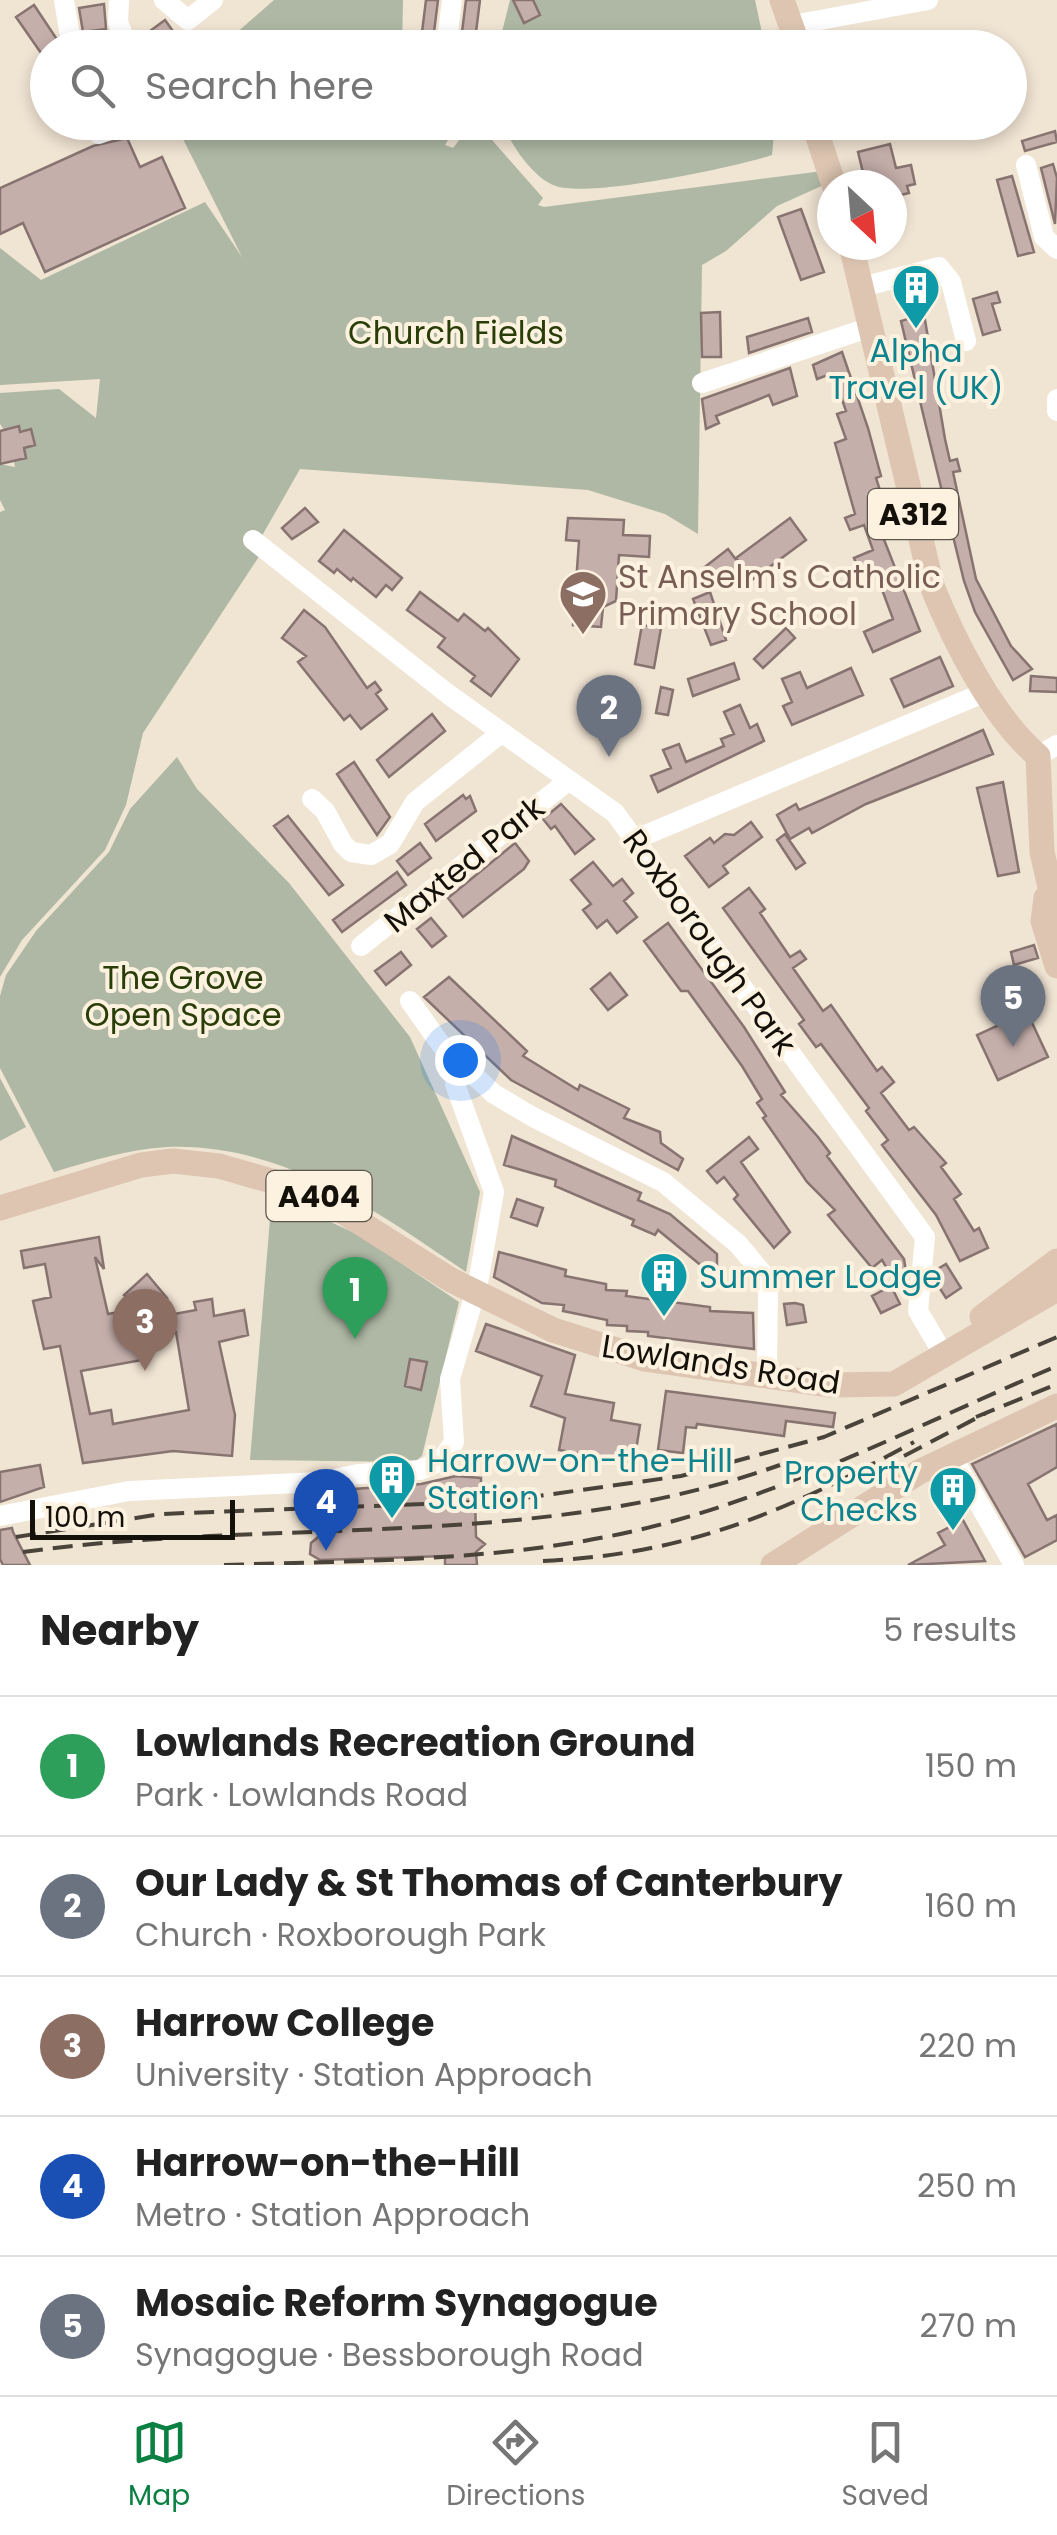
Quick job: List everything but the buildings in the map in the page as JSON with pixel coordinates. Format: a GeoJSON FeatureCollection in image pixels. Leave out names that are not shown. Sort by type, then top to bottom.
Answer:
{"type":"FeatureCollection","features":[{"type":"Feature","properties":{"kind":"main road"},"geometry":{"type":"LineString","coordinates":[[781,0],[788,30]]}},
{"type":"Feature","properties":{"kind":"main road"},"geometry":{"type":"LineString","coordinates":[[819,140],[829,170]]}},
{"type":"Feature","properties":{"kind":"main road","name":"A312"},"geometry":{"type":"LineString","coordinates":[[855,260],[932,586],[955,637],[1012,732],[1048,750],[1038,804],[1048,885],[1057,918]]}},
{"type":"Feature","properties":{"kind":"main road","name":"A312"},"geometry":{"type":"LineString","coordinates":[[1048,885],[1043,920],[1057,966]]}},
{"type":"Feature","properties":{"kind":"main road","name":"Lowlands Road"},"geometry":{"type":"LineString","coordinates":[[3,1202],[141,1166],[173,1162],[218,1166],[314,1193],[476,1292],[553,1330],[613,1351],[852,1386],[882,1383],[942,1352],[998,1316],[1057,1289]]}},
{"type":"Feature","properties":{"kind":"main road","name":"Lowlands Road"},"geometry":{"type":"LineString","coordinates":[[998,1316],[1057,1261]]}},
{"type":"Feature","properties":{"kind":"main road"},"geometry":{"type":"LineString","coordinates":[[772,1565],[919,1472],[948,1462],[991,1434],[1057,1406]]}},
{"type":"Feature","properties":{"kind":"street"},"geometry":{"type":"LineString","coordinates":[[64,0],[69,30]]}},
{"type":"Feature","properties":{"kind":"street"},"geometry":{"type":"LineString","coordinates":[[119,0],[121,30]]}},
{"type":"Feature","properties":{"kind":"street"},"geometry":{"type":"LineString","coordinates":[[164,0],[188,20],[213,0]]}},
{"type":"Feature","properties":{"kind":"street"},"geometry":{"type":"LineString","coordinates":[[448,30],[452,0]]}},
{"type":"Feature","properties":{"kind":"street"},"geometry":{"type":"LineString","coordinates":[[825,30],[928,0]]}},
{"type":"Feature","properties":{"kind":"street"},"geometry":{"type":"LineString","coordinates":[[1026,166],[1044,237],[1057,249]]}},
{"type":"Feature","properties":{"kind":"street"},"geometry":{"type":"LineString","coordinates":[[862,286],[938,267],[951,282],[966,341]]}},
{"type":"Feature","properties":{"kind":"street"},"geometry":{"type":"LineString","coordinates":[[702,383],[871,327]]}},
{"type":"Feature","properties":{"kind":"street"},"geometry":{"type":"LineString","coordinates":[[1057,399],[1057,410]]}},
{"type":"Feature","properties":{"kind":"street","name":"Roxborough Park"},"geometry":{"type":"LineString","coordinates":[[253,540],[500,732],[615,814],[925,1236],[918,1311],[942,1352]]}},
{"type":"Feature","properties":{"kind":"street"},"geometry":{"type":"LineString","coordinates":[[636,839],[988,690]]}},
{"type":"Feature","properties":{"kind":"street"},"geometry":{"type":"LineString","coordinates":[[312,799],[351,852],[370,855],[390,844],[415,802],[500,732]]}},
{"type":"Feature","properties":{"kind":"street","name":"Maxted Park"},"geometry":{"type":"LineString","coordinates":[[361,946],[568,782]]}},
{"type":"Feature","properties":{"kind":"street"},"geometry":{"type":"LineString","coordinates":[[0,1516],[129,1491],[320,1482],[358,1474],[407,1471],[432,1466],[448,1453],[454,1442],[449,1419],[450,1379],[476,1292],[494,1192],[455,1084],[458,1070],[410,1001]]}},
{"type":"Feature","properties":{"kind":"street"},"geometry":{"type":"LineString","coordinates":[[458,1070],[468,1069],[507,1102],[663,1182],[738,1244],[762,1274],[768,1291],[767,1376]]}},
{"type":"Feature","properties":{"kind":"street"},"geometry":{"type":"LineString","coordinates":[[948,1462],[958,1467],[1014,1565]]}},
{"type":"Feature","properties":{"kind":"green space"},"geometry":{"type":"Polygon","coordinates":[[[274,0],[403,0],[402,30],[240,30],[274,0]]]}},
{"type":"Feature","properties":{"kind":"green space"},"geometry":{"type":"Polygon","coordinates":[[[510,0],[755,0],[761,30],[502,30],[510,0]]]}},
{"type":"Feature","properties":{"kind":"green space","name":"Church Fields"},"geometry":{"type":"Polygon","coordinates":[[[184,140],[448,140],[445,145],[453,148],[459,140],[492,140],[543,198],[538,205],[544,207],[817,172],[817,188],[777,206],[726,251],[702,265],[698,534],[665,514],[588,490],[300,469],[255,548],[260,555],[143,733],[126,805],[105,850],[22,940],[0,977],[0,512],[5,510],[0,500],[0,464],[15,467],[14,461],[26,458],[24,448],[35,445],[31,430],[4,430],[0,424],[0,393],[59,389],[96,418],[100,379],[0,385],[0,248],[41,280],[205,202],[242,257],[184,140]]]}},
{"type":"Feature","properties":{"kind":"green space"},"geometry":{"type":"Polygon","coordinates":[[[773,140],[772,155],[727,167],[663,180],[574,189],[556,186],[539,176],[511,141],[773,140]]]}},
{"type":"Feature","properties":{"kind":"green space","name":"The Grove Open Space"},"geometry":{"type":"Polygon","coordinates":[[[177,757],[197,789],[289,883],[410,1037],[480,1192],[466,1272],[362,1204],[288,1168],[249,1156],[209,1148],[152,1148],[54,1172],[0,1068],[0,996],[6,975],[36,931],[109,852],[130,809],[177,757]]]}},
{"type":"Feature","properties":{"kind":"green space"},"geometry":{"type":"Polygon","coordinates":[[[0,1078],[26,1127],[0,1141],[0,1078]]]}},
{"type":"Feature","properties":{"kind":"green space"},"geometry":{"type":"Polygon","coordinates":[[[272,1195],[359,1235],[459,1302],[422,1456],[414,1462],[250,1460],[272,1195]]]}},
{"type":"Feature","properties":{"kind":"railway"},"geometry":{"type":"LineString","coordinates":[[16,1537],[161,1514],[503,1501],[681,1476],[824,1437],[1057,1337]]}},
{"type":"Feature","properties":{"kind":"railway"},"geometry":{"type":"LineString","coordinates":[[224,1565],[452,1556],[621,1534],[774,1488],[1057,1366]]}},
{"type":"Feature","properties":{"kind":"railway"},"geometry":{"type":"LineString","coordinates":[[976,1417],[1057,1384]]}},
{"type":"Feature","properties":{"kind":"railway"},"geometry":{"type":"LineString","coordinates":[[904,1456],[988,1412]]}},
{"type":"Feature","properties":{"kind":"railway"},"geometry":{"type":"LineString","coordinates":[[543,1561],[645,1549],[736,1525],[823,1489],[914,1442]]}},
{"type":"Feature","properties":{"kind":"railway"},"geometry":{"type":"LineString","coordinates":[[23,1552],[118,1542],[500,1522],[688,1492],[780,1465]]}},
{"type":"Feature","properties":{"kind":"place","name":"Alpha Travel (UK)"},"geometry":{"type":"Point","coordinates":[916,330]}},
{"type":"Feature","properties":{"kind":"place","name":"St Anselm's Catholic Primary School"},"geometry":{"type":"Point","coordinates":[583,636]}},
{"type":"Feature","properties":{"kind":"place","name":"Our Lady & St Thomas of Canterbury"},"geometry":{"type":"Point","coordinates":[609,757]}},
{"type":"Feature","properties":{"kind":"place","name":"Mosaic Reform Synagogue"},"geometry":{"type":"Point","coordinates":[1013,1047]}},
{"type":"Feature","properties":{"kind":"place","name":"Summer Lodge"},"geometry":{"type":"Point","coordinates":[664,1318]}},
{"type":"Feature","properties":{"kind":"place","name":"Lowlands Recreation Ground"},"geometry":{"type":"Point","coordinates":[355,1339]}},
{"type":"Feature","properties":{"kind":"place","name":"Harrow College"},"geometry":{"type":"Point","coordinates":[145,1371]}},
{"type":"Feature","properties":{"kind":"place","name":"Harrow-on-the-Hill Station"},"geometry":{"type":"Point","coordinates":[392,1520]}},
{"type":"Feature","properties":{"kind":"place","name":"Property Checks"},"geometry":{"type":"Point","coordinates":[953,1532]}},
{"type":"Feature","properties":{"kind":"place","name":"Harrow-on-the-Hill"},"geometry":{"type":"Point","coordinates":[326,1551]}}]}
